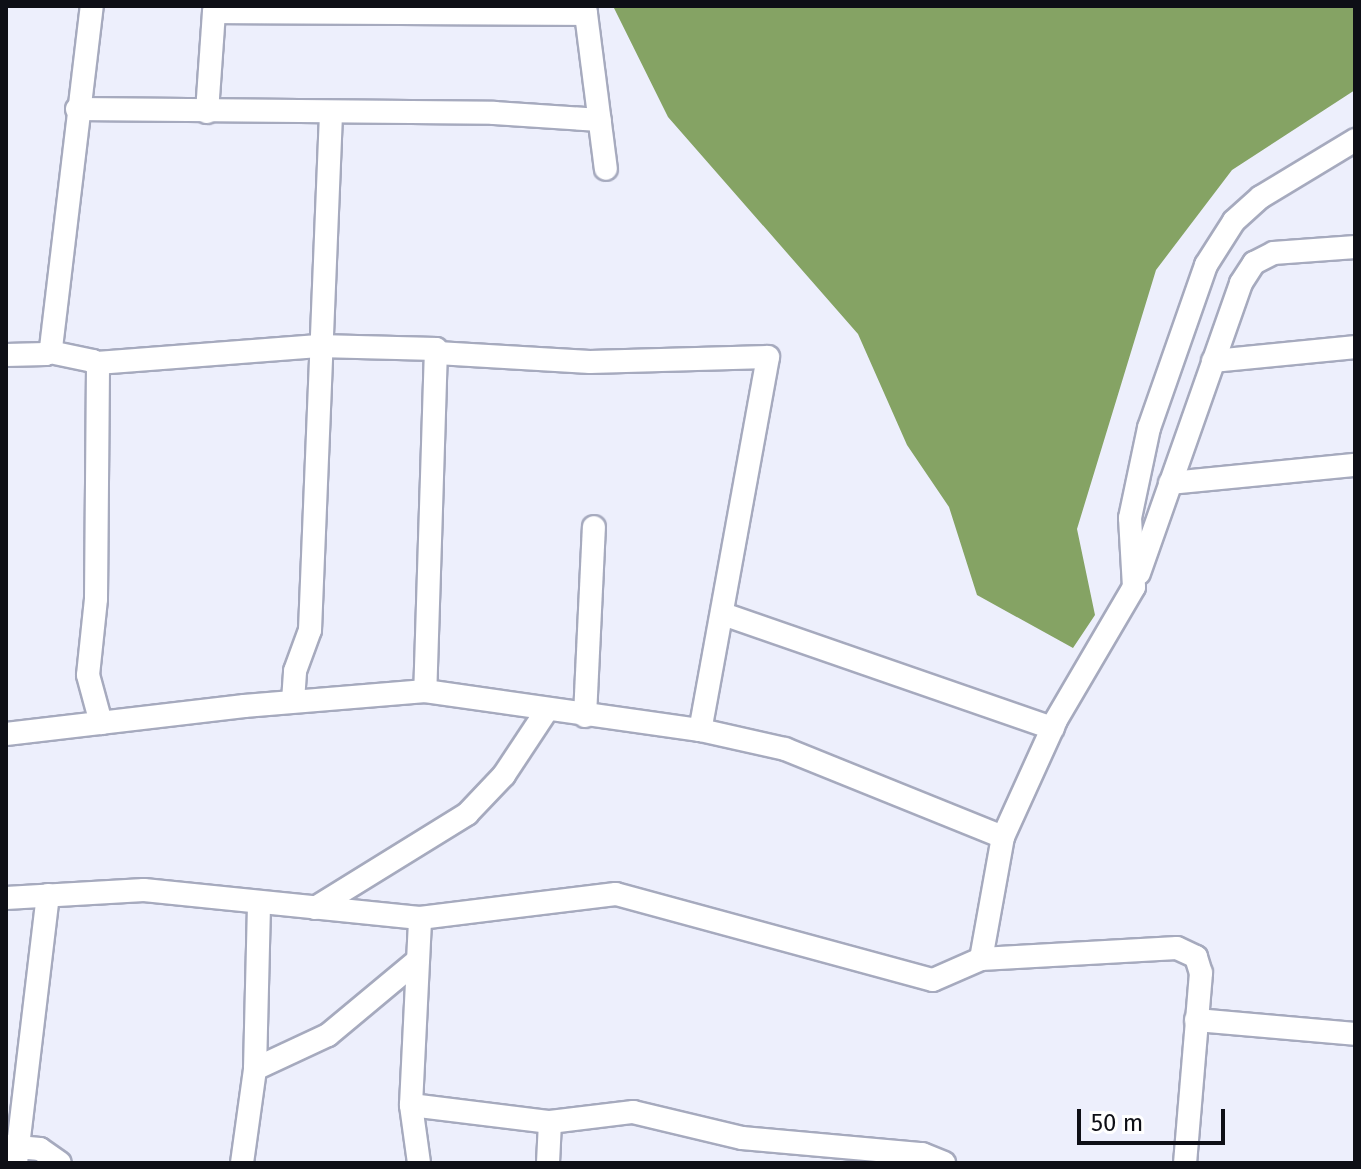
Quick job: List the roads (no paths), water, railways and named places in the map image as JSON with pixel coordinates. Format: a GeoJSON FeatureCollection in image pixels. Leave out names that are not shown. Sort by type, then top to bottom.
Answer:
{"type":"FeatureCollection","features":[{"type":"Feature","properties":{"kind":"street"},"geometry":{"type":"LineString","coordinates":[[50,352],[77,109],[92,6]]}},
{"type":"Feature","properties":{"kind":"street"},"geometry":{"type":"LineString","coordinates":[[207,112],[214,12],[585,10],[606,169]]}},
{"type":"Feature","properties":{"kind":"street"},"geometry":{"type":"LineString","coordinates":[[77,109],[600,120]]}},
{"type":"Feature","properties":{"kind":"street"},"geometry":{"type":"LineString","coordinates":[[293,701],[295,671],[310,630],[318,346],[331,114]]}},
{"type":"Feature","properties":{"kind":"street"},"geometry":{"type":"LineString","coordinates":[[1134,587],[1130,518],[1149,428],[1206,265],[1234,221],[1261,197],[1355,140]]}},
{"type":"Feature","properties":{"kind":"street"},"geometry":{"type":"LineString","coordinates":[[981,959],[1003,837],[1053,728],[1134,587],[1241,283],[1254,263],[1274,253],[1355,247]]}},
{"type":"Feature","properties":{"kind":"street"},"geometry":{"type":"LineString","coordinates":[[6,355],[50,352],[97,363],[318,346],[433,347],[437,353],[425,691]]}},
{"type":"Feature","properties":{"kind":"street"},"geometry":{"type":"LineString","coordinates":[[1213,361],[1355,347]]}},
{"type":"Feature","properties":{"kind":"street"},"geometry":{"type":"LineString","coordinates":[[437,353],[590,362],[768,357],[700,730]]}},
{"type":"Feature","properties":{"kind":"street"},"geometry":{"type":"LineString","coordinates":[[97,363],[96,599],[88,675],[101,723]]}},
{"type":"Feature","properties":{"kind":"street"},"geometry":{"type":"LineString","coordinates":[[1170,483],[1355,465]]}},
{"type":"Feature","properties":{"kind":"street"},"geometry":{"type":"LineString","coordinates":[[585,716],[594,527]]}},
{"type":"Feature","properties":{"kind":"street"},"geometry":{"type":"LineString","coordinates":[[723,614],[1053,728]]}},
{"type":"Feature","properties":{"kind":"street"},"geometry":{"type":"LineString","coordinates":[[6,734],[293,701],[425,691],[700,730],[785,749],[1003,837]]}},
{"type":"Feature","properties":{"kind":"street"},"geometry":{"type":"LineString","coordinates":[[315,908],[467,814],[504,775],[547,710]]}},
{"type":"Feature","properties":{"kind":"street"},"geometry":{"type":"LineString","coordinates":[[6,898],[144,890],[420,918],[616,894],[933,980],[981,959],[1177,948],[1196,957],[1201,973],[1185,1163]]}},
{"type":"Feature","properties":{"kind":"street"},"geometry":{"type":"LineString","coordinates":[[48,895],[13,1151],[40,1149],[60,1163]]}},
{"type":"Feature","properties":{"kind":"street"},"geometry":{"type":"LineString","coordinates":[[242,1163],[255,1069],[259,902]]}},
{"type":"Feature","properties":{"kind":"street"},"geometry":{"type":"LineString","coordinates":[[419,1163],[411,1105],[420,918]]}},
{"type":"Feature","properties":{"kind":"street"},"geometry":{"type":"LineString","coordinates":[[255,1069],[328,1035],[418,960]]}},
{"type":"Feature","properties":{"kind":"street"},"geometry":{"type":"LineString","coordinates":[[1196,1020],[1355,1034]]}},
{"type":"Feature","properties":{"kind":"street"},"geometry":{"type":"LineString","coordinates":[[411,1105],[550,1122],[633,1112],[742,1138],[922,1154],[944,1163]]}},
{"type":"Feature","properties":{"kind":"street"},"geometry":{"type":"LineString","coordinates":[[548,1163],[550,1122]]}}]}
